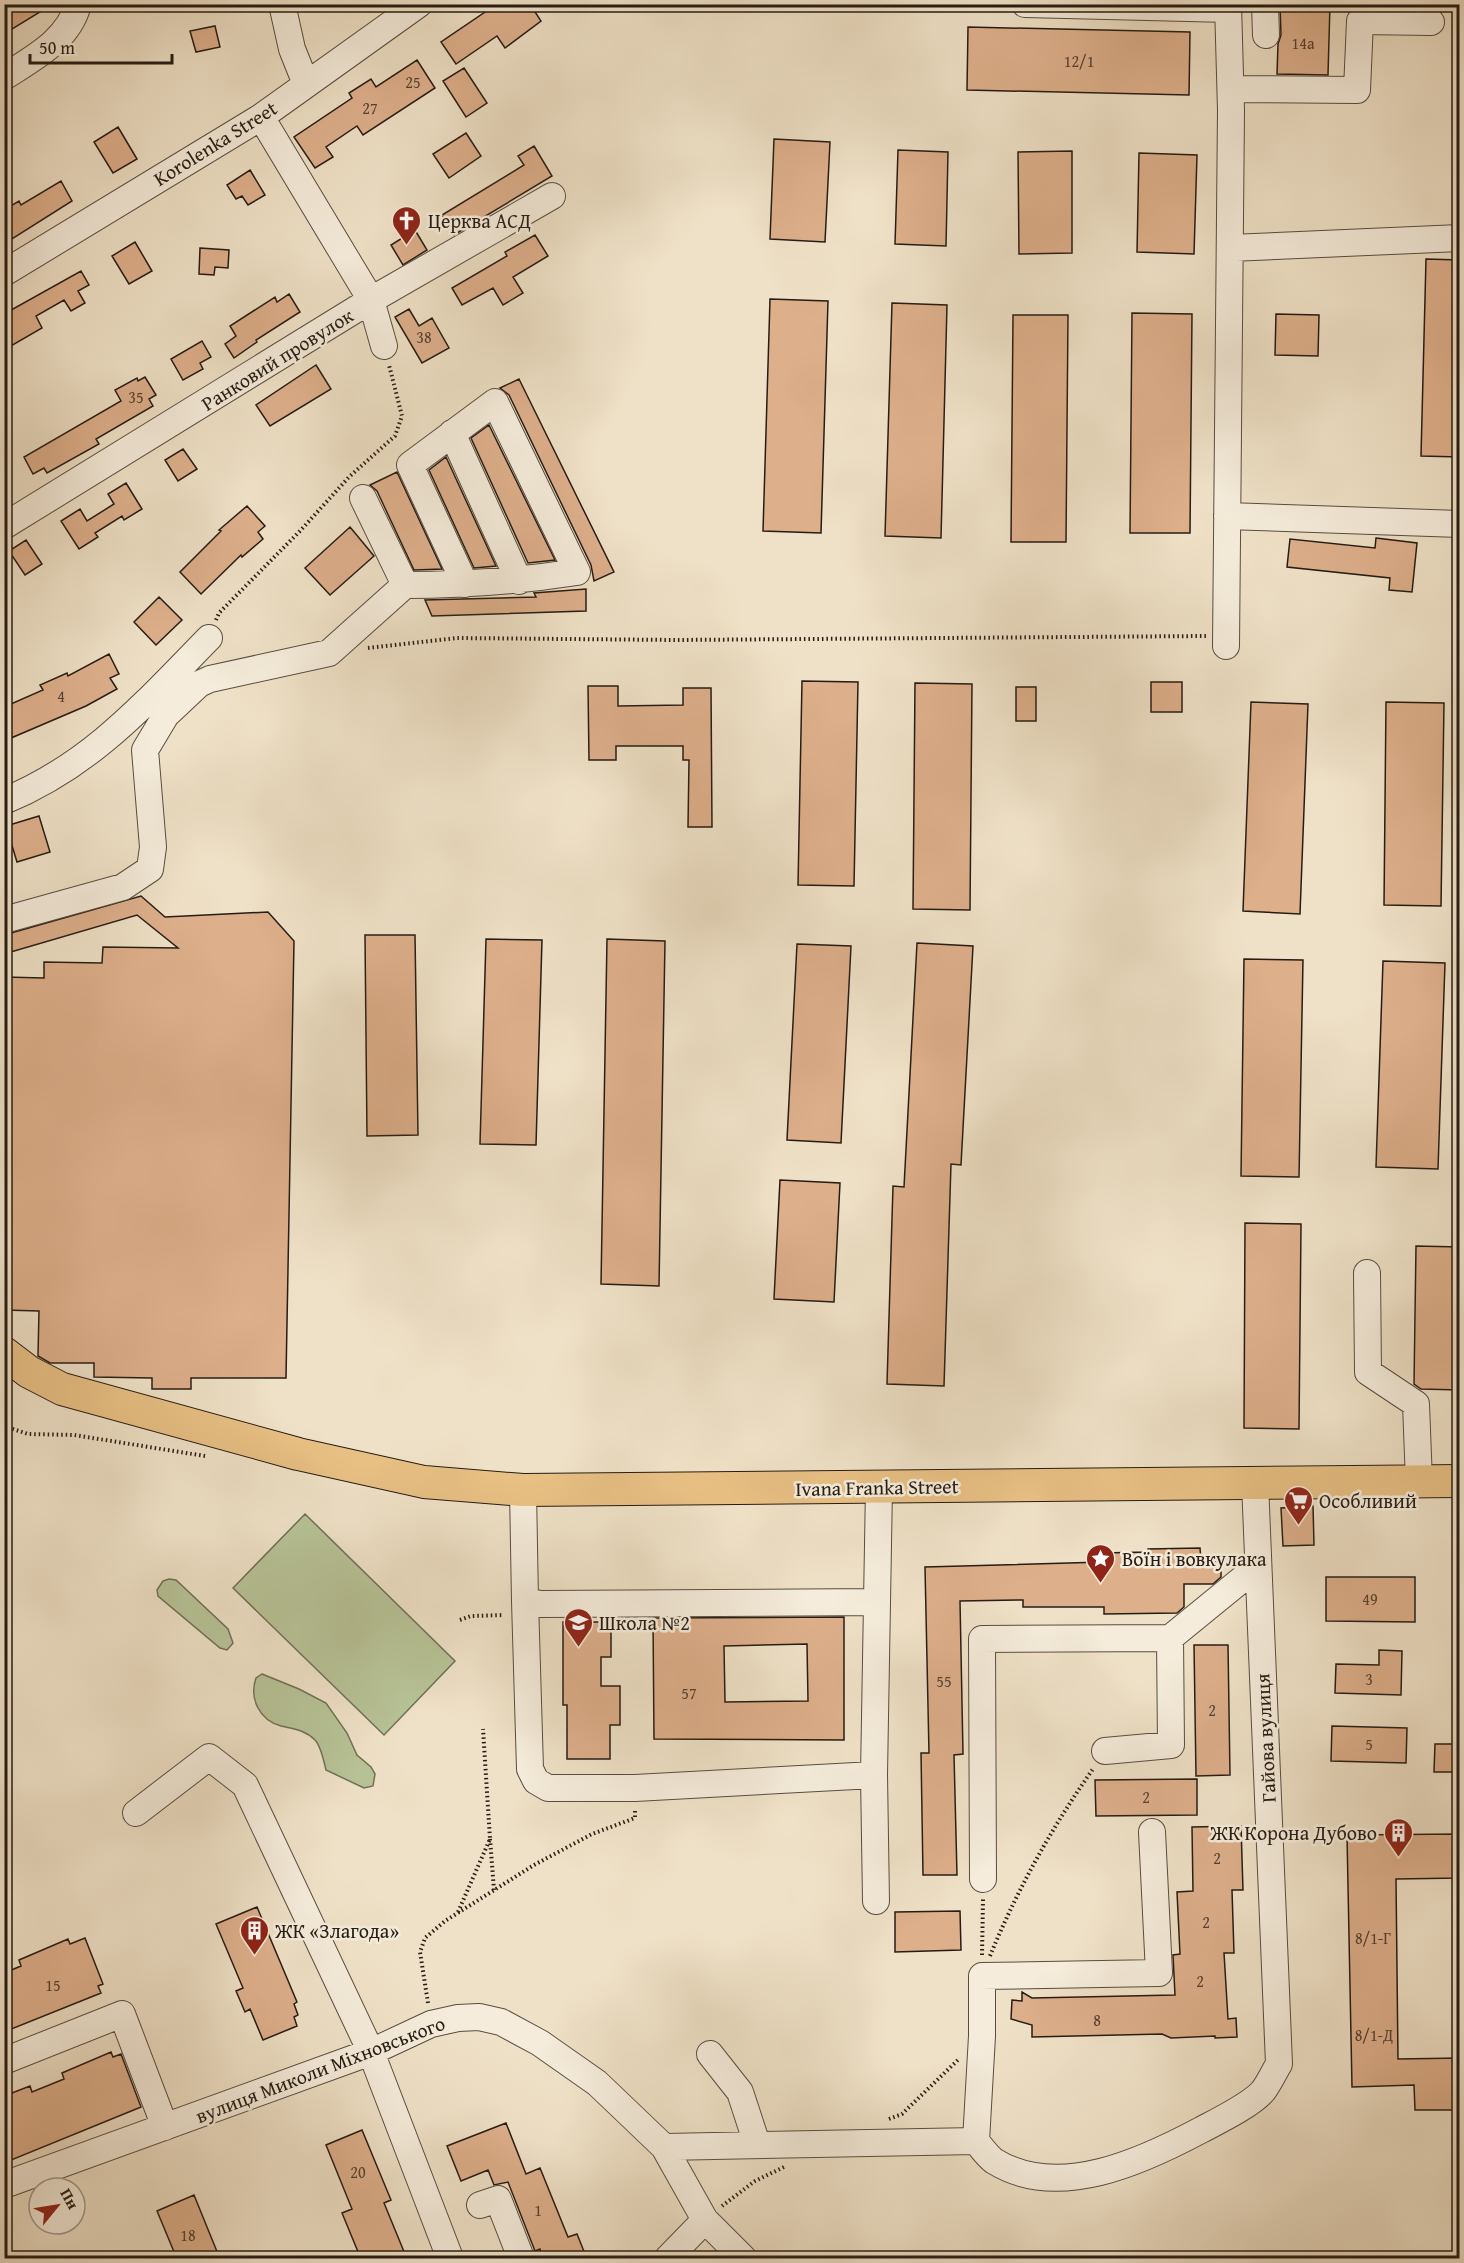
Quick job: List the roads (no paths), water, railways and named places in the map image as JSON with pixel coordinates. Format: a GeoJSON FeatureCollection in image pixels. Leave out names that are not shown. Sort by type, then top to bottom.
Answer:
{"type":"FeatureCollection","features":[{"type":"Feature","properties":{"kind":"main road","name":"Ivana Franka Street"},"geometry":{"type":"LineString","coordinates":[[4,1353],[29,1372],[62,1389],[298,1454],[424,1482],[523,1490],[1460,1481]]}},
{"type":"Feature","properties":{"kind":"street"},"geometry":{"type":"LineString","coordinates":[[4,77],[47,48],[67,29],[78,4]]}},
{"type":"Feature","properties":{"kind":"street"},"geometry":{"type":"LineString","coordinates":[[282,4],[292,49],[306,84]]}},
{"type":"Feature","properties":{"kind":"street","name":"Korolenka Street"},"geometry":{"type":"LineString","coordinates":[[4,273],[261,117],[419,4]]}},
{"type":"Feature","properties":{"kind":"street"},"geometry":{"type":"LineString","coordinates":[[1024,4],[1229,7],[1231,89],[1226,641]]}},
{"type":"Feature","properties":{"kind":"street"},"geometry":{"type":"LineString","coordinates":[[1265,4],[1266,35]]}},
{"type":"Feature","properties":{"kind":"street"},"geometry":{"type":"LineString","coordinates":[[1231,89],[1356,90],[1360,21],[1431,22]]}},
{"type":"Feature","properties":{"kind":"street"},"geometry":{"type":"LineString","coordinates":[[261,117],[371,300],[384,346]]}},
{"type":"Feature","properties":{"kind":"street","name":"Ранковий провулок"},"geometry":{"type":"LineString","coordinates":[[4,526],[371,300],[552,196]]}},
{"type":"Feature","properties":{"kind":"street"},"geometry":{"type":"LineString","coordinates":[[1230,248],[1460,238]]}},
{"type":"Feature","properties":{"kind":"street"},"geometry":{"type":"LineString","coordinates":[[4,920],[123,886],[150,869],[153,847],[145,750],[166,715],[199,684],[223,676],[328,653],[405,585],[465,585],[519,581],[577,572],[495,402],[410,465],[465,585]]}},
{"type":"Feature","properties":{"kind":"street"},"geometry":{"type":"LineString","coordinates":[[452,433],[519,581]]}},
{"type":"Feature","properties":{"kind":"street"},"geometry":{"type":"LineString","coordinates":[[363,498],[405,585]]}},
{"type":"Feature","properties":{"kind":"street"},"geometry":{"type":"LineString","coordinates":[[1227,516],[1460,524]]}},
{"type":"Feature","properties":{"kind":"street"},"geometry":{"type":"LineString","coordinates":[[4,801],[65,771],[121,728],[209,638]]}},
{"type":"Feature","properties":{"kind":"street"},"geometry":{"type":"LineString","coordinates":[[1367,1273],[1368,1372],[1416,1404],[1419,1482]]}},
{"type":"Feature","properties":{"kind":"street","name":"Гайова вулиця"},"geometry":{"type":"LineString","coordinates":[[976,2141],[993,2160],[1021,2172],[1047,2178],[1087,2175],[1109,2170],[1158,2153],[1228,2115],[1262,2092],[1279,2064],[1255,1483]]}},
{"type":"Feature","properties":{"kind":"street"},"geometry":{"type":"LineString","coordinates":[[876,1901],[874,1775],[879,1487]]}},
{"type":"Feature","properties":{"kind":"street"},"geometry":{"type":"LineString","coordinates":[[523,1490],[530,1769],[536,1781],[548,1788],[635,1788],[874,1775]]}},
{"type":"Feature","properties":{"kind":"street"},"geometry":{"type":"LineString","coordinates":[[983,1879],[982,1639],[1170,1638],[1257,1567]]}},
{"type":"Feature","properties":{"kind":"street"},"geometry":{"type":"LineString","coordinates":[[525,1608],[540,1604],[877,1602]]}},
{"type":"Feature","properties":{"kind":"street"},"geometry":{"type":"LineString","coordinates":[[1105,1751],[1171,1745],[1170,1638]]}},
{"type":"Feature","properties":{"kind":"street"},"geometry":{"type":"LineString","coordinates":[[136,1813],[209,1757],[245,1785],[371,2052],[450,2259]]}},
{"type":"Feature","properties":{"kind":"street"},"geometry":{"type":"LineString","coordinates":[[664,2147],[976,2141],[982,2037],[982,1976],[1159,1973],[1152,1832]]}},
{"type":"Feature","properties":{"kind":"street"},"geometry":{"type":"LineString","coordinates":[[4,2061],[122,2014],[165,2127]]}},
{"type":"Feature","properties":{"kind":"street","name":"вулиця Миколи Міхновського"},"geometry":{"type":"LineString","coordinates":[[4,2185],[371,2052],[431,2024],[458,2018],[479,2017],[501,2022],[540,2043],[597,2084],[664,2147],[705,2220],[743,2259]]}},
{"type":"Feature","properties":{"kind":"street"},"geometry":{"type":"LineString","coordinates":[[710,2054],[740,2092],[757,2144]]}},
{"type":"Feature","properties":{"kind":"street"},"geometry":{"type":"LineString","coordinates":[[480,2205],[498,2199],[521,2259]]}},
{"type":"Feature","properties":{"kind":"street"},"geometry":{"type":"LineString","coordinates":[[668,2259],[705,2220]]}},
{"type":"Feature","properties":{"kind":"place","name":"Церква АСД"},"geometry":{"type":"Point","coordinates":[407,246]}},
{"type":"Feature","properties":{"kind":"place","name":"Особливий"},"geometry":{"type":"Point","coordinates":[1298,1526]}},
{"type":"Feature","properties":{"kind":"place","name":"Воїн і вовкулака"},"geometry":{"type":"Point","coordinates":[1101,1584]}},
{"type":"Feature","properties":{"kind":"place","name":"Школа №2"},"geometry":{"type":"Point","coordinates":[578,1648]}},
{"type":"Feature","properties":{"kind":"place","name":"ЖК Корона Дубово"},"geometry":{"type":"Point","coordinates":[1398,1858]}},
{"type":"Feature","properties":{"kind":"place","name":"ЖК «Злагода»"},"geometry":{"type":"Point","coordinates":[254,1956]}}]}
